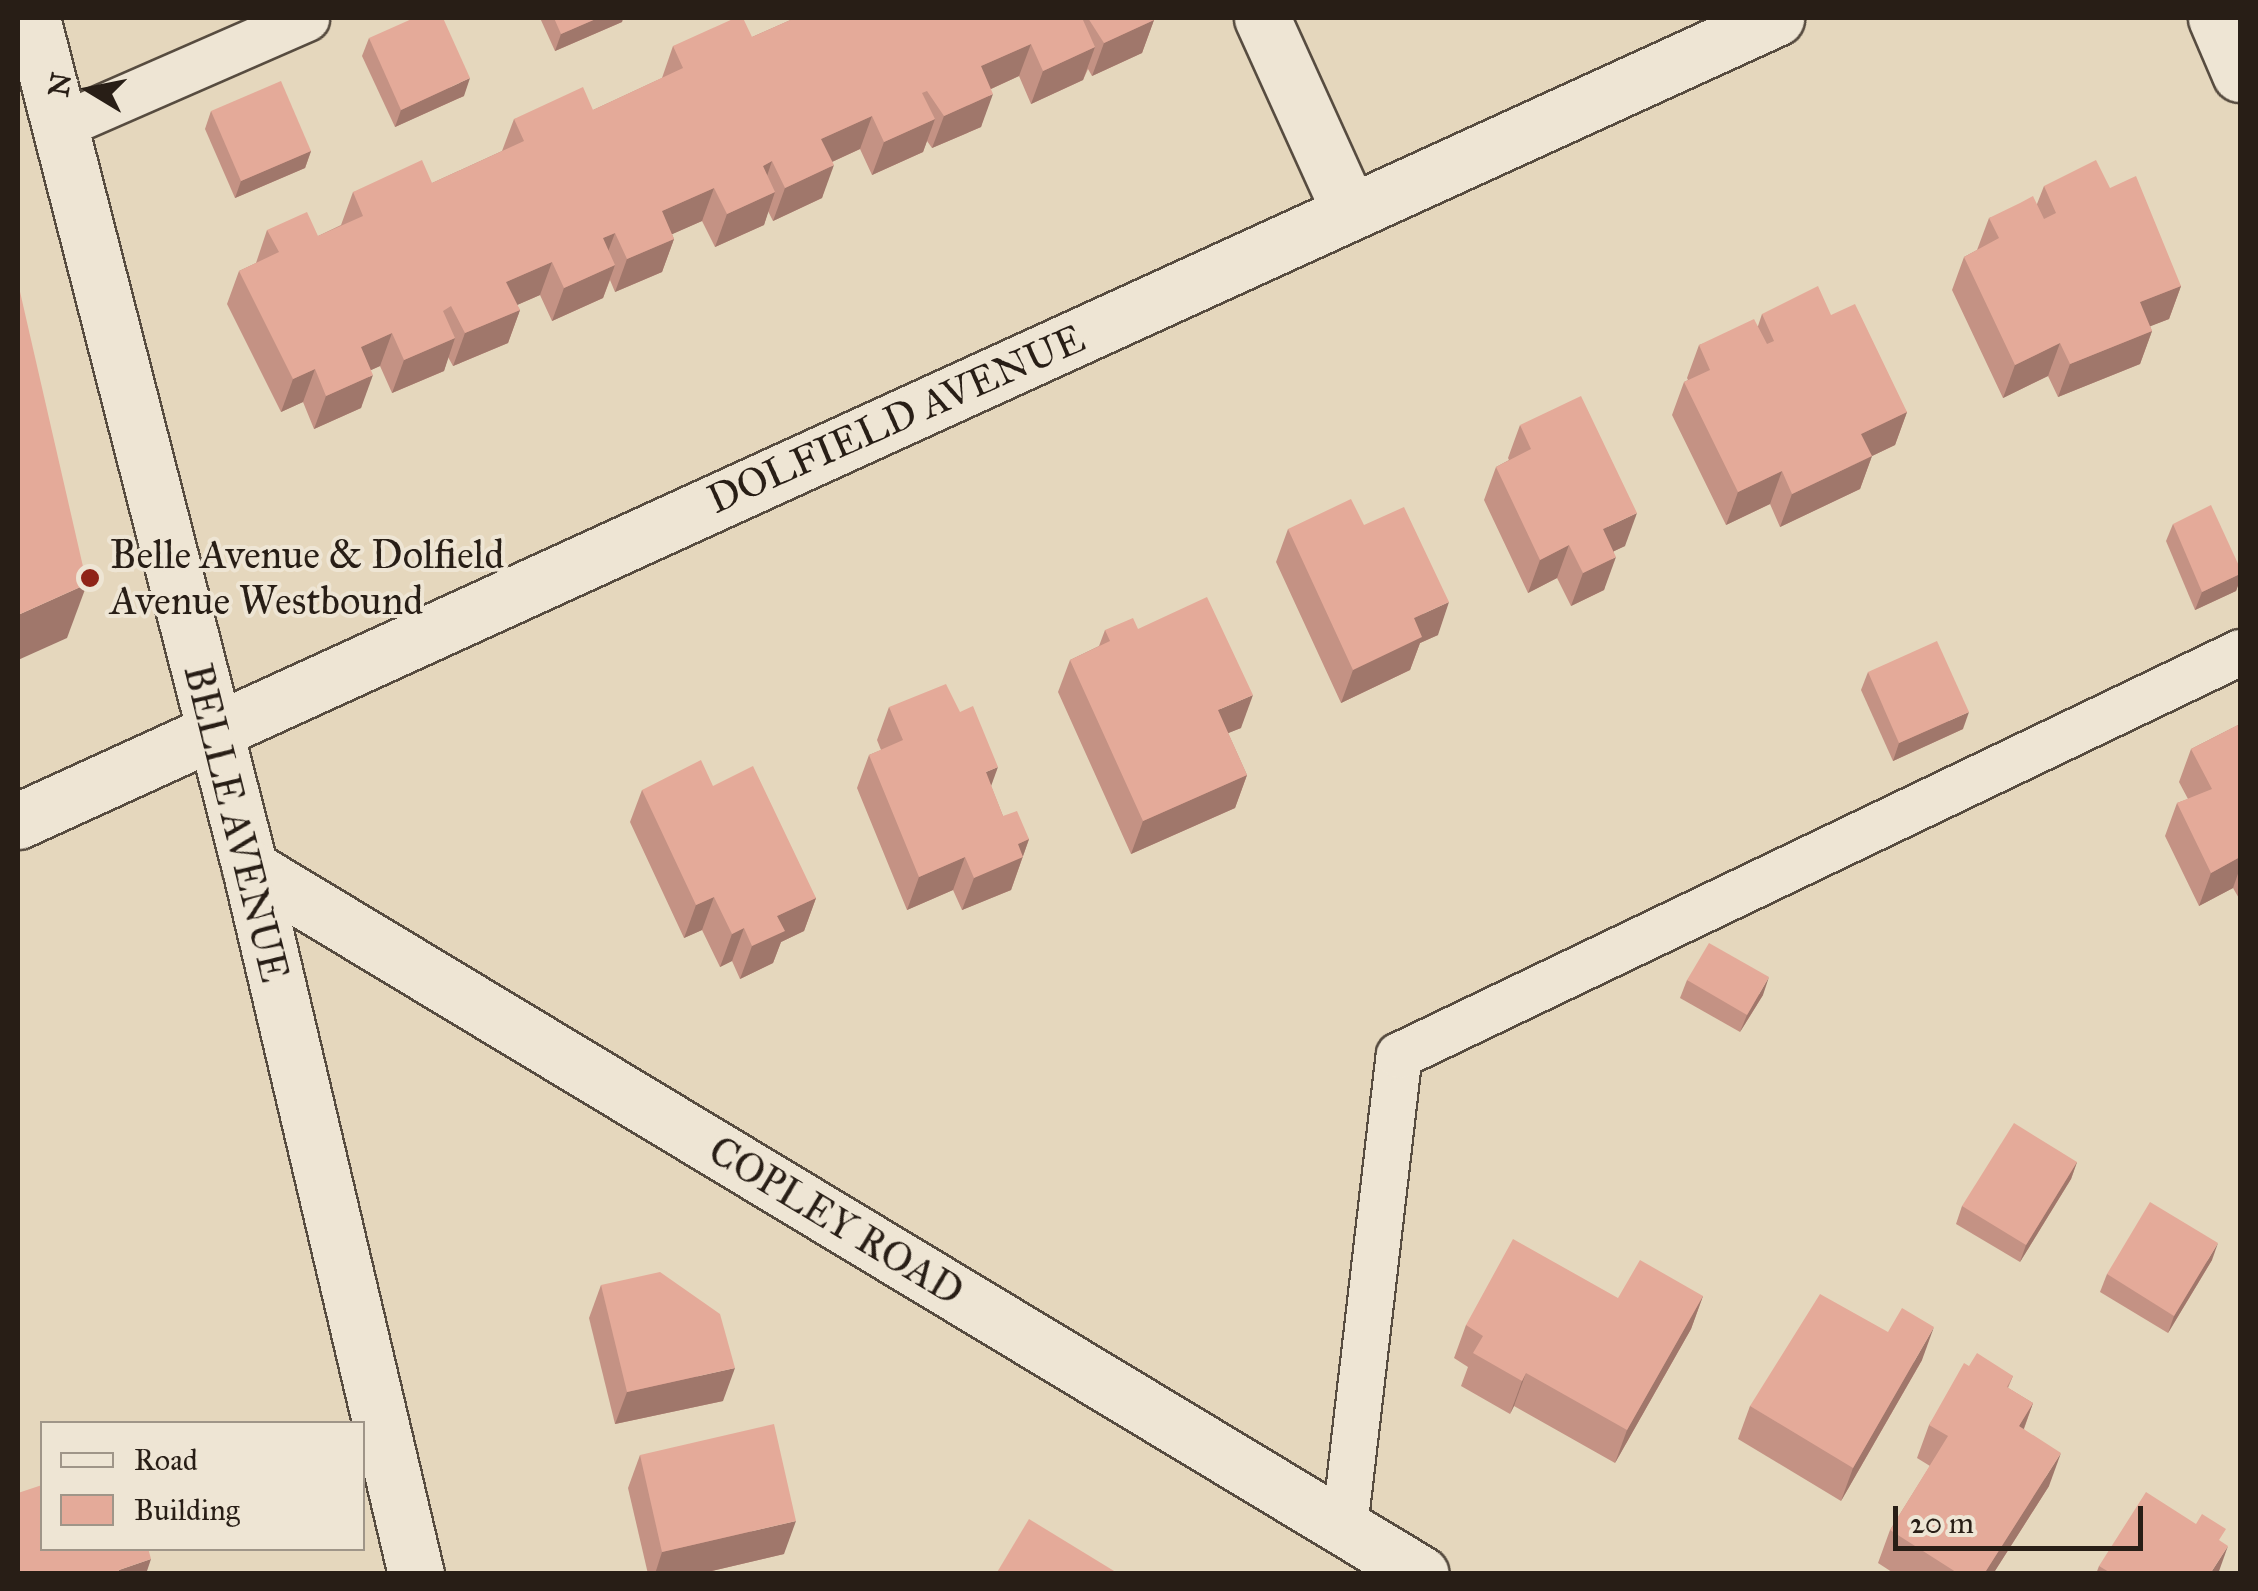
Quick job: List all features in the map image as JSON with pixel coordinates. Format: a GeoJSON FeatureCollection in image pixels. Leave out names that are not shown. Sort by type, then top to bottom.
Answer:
{"type":"FeatureCollection","features":[{"type":"Feature","properties":{"kind":"street","name":"BELLE AVENUE"},"geometry":{"type":"LineString","coordinates":[[32,18],[250,868],[416,1574]]}},
{"type":"Feature","properties":{"kind":"street"},"geometry":{"type":"LineString","coordinates":[[1262,18],[1350,212]]}},
{"type":"Feature","properties":{"kind":"street","name":"DOLFIELD AVENUE"},"geometry":{"type":"LineString","coordinates":[[18,821],[1776,18]]}},
{"type":"Feature","properties":{"kind":"street"},"geometry":{"type":"LineString","coordinates":[[2216,18],[2240,74]]}},
{"type":"Feature","properties":{"kind":"street","name":"COPLEY ROAD"},"geometry":{"type":"LineString","coordinates":[[250,868],[1421,1574]]}},
{"type":"Feature","properties":{"kind":"lane"},"geometry":{"type":"LineString","coordinates":[[57,126],[306,18]]}},
{"type":"Feature","properties":{"kind":"lane"},"geometry":{"type":"LineString","coordinates":[[1344,1527],[1398,1055],[2240,652]]}},
{"type":"Feature","properties":{"kind":"building"},"geometry":{"type":"Polygon","coordinates":[[[414,18],[443,18],[470,78],[401,110],[369,38],[414,18]]]}},
{"type":"Feature","properties":{"kind":"building"},"geometry":{"type":"Polygon","coordinates":[[[554,18],[598,18],[561,34],[554,18]]]}},
{"type":"Feature","properties":{"kind":"building"},"geometry":{"type":"Polygon","coordinates":[[[743,18],[752,37],[795,18],[1088,18],[1083,20],[1095,47],[1043,71],[1031,44],[981,66],[993,94],[944,116],[927,91],[922,93],[935,119],[884,142],[872,116],[821,139],[834,165],[785,188],[772,161],[763,166],[775,192],[727,214],[714,188],[662,211],[674,239],[627,259],[615,233],[603,238],[615,265],[564,288],[552,262],[506,282],[520,310],[465,333],[451,306],[443,311],[455,338],[404,360],[392,333],[361,347],[373,375],[326,396],[315,369],[293,379],[239,271],[279,252],[267,230],[307,212],[318,236],[363,216],[353,192],[422,160],[432,183],[524,141],[514,119],[583,87],[593,110],[683,68],[673,46],[743,18]]]}},
{"type":"Feature","properties":{"kind":"building"},"geometry":{"type":"Polygon","coordinates":[[[1088,18],[1152,18],[1154,20],[1104,43],[1088,18]]]}},
{"type":"Feature","properties":{"kind":"building"},"geometry":{"type":"Polygon","coordinates":[[[281,81],[311,151],[241,181],[211,111],[281,81]]]}},
{"type":"Feature","properties":{"kind":"building"},"geometry":{"type":"Polygon","coordinates":[[[2096,160],[2110,188],[2136,176],[2181,286],[2140,302],[2152,331],[2070,364],[2060,343],[2015,365],[1964,257],[1999,238],[1989,218],[2033,196],[2044,219],[2056,213],[2044,186],[2096,160]]]}},
{"type":"Feature","properties":{"kind":"building"},"geometry":{"type":"Polygon","coordinates":[[[18,283],[87,584],[18,615],[18,283]]]}},
{"type":"Feature","properties":{"kind":"building"},"geometry":{"type":"Polygon","coordinates":[[[1818,286],[1831,315],[1855,304],[1907,412],[1861,434],[1872,456],[1792,494],[1782,471],[1738,492],[1684,382],[1710,370],[1699,345],[1754,319],[1767,344],[1774,341],[1762,314],[1818,286]]]}},
{"type":"Feature","properties":{"kind":"building"},"geometry":{"type":"Polygon","coordinates":[[[1581,396],[1637,513],[1603,529],[1616,557],[1583,573],[1569,545],[1540,560],[1496,467],[1531,449],[1520,425],[1581,396]]]}},
{"type":"Feature","properties":{"kind":"building"},"geometry":{"type":"Polygon","coordinates":[[[1351,499],[1364,525],[1404,507],[1449,602],[1414,618],[1422,637],[1353,670],[1288,529],[1351,499]]]}},
{"type":"Feature","properties":{"kind":"building"},"geometry":{"type":"Polygon","coordinates":[[[2211,505],[2240,574],[2202,592],[2173,524],[2211,505]]]}},
{"type":"Feature","properties":{"kind":"building"},"geometry":{"type":"Polygon","coordinates":[[[1207,597],[1253,695],[1218,710],[1247,775],[1143,821],[1070,660],[1110,641],[1105,630],[1133,618],[1138,629],[1207,597]]]}},
{"type":"Feature","properties":{"kind":"building"},"geometry":{"type":"Polygon","coordinates":[[[1937,641],[1969,712],[1899,743],[1868,672],[1937,641]]]}},
{"type":"Feature","properties":{"kind":"building"},"geometry":{"type":"Polygon","coordinates":[[[946,684],[960,712],[973,706],[998,767],[986,772],[1003,816],[1017,811],[1029,839],[1018,844],[1023,857],[974,878],[965,857],[919,877],[869,755],[903,740],[889,707],[946,684]]]}},
{"type":"Feature","properties":{"kind":"building"},"geometry":{"type":"Polygon","coordinates":[[[2240,724],[2240,857],[2211,873],[2177,803],[2212,789],[2191,749],[2240,724]]]}},
{"type":"Feature","properties":{"kind":"building"},"geometry":{"type":"Polygon","coordinates":[[[701,760],[713,786],[753,766],[816,898],[777,916],[785,931],[752,946],[744,928],[732,934],[714,897],[696,905],[642,790],[701,760]]]}},
{"type":"Feature","properties":{"kind":"building"},"geometry":{"type":"Polygon","coordinates":[[[1709,943],[1769,977],[1747,1015],[1687,980],[1709,943]]]}},
{"type":"Feature","properties":{"kind":"building"},"geometry":{"type":"Polygon","coordinates":[[[2014,1123],[2077,1162],[2026,1245],[1962,1206],[2014,1123]]]}},
{"type":"Feature","properties":{"kind":"building"},"geometry":{"type":"Polygon","coordinates":[[[2150,1202],[2218,1243],[2174,1316],[2107,1274],[2150,1202]]]}},
{"type":"Feature","properties":{"kind":"building"},"geometry":{"type":"Polygon","coordinates":[[[1513,1239],[1618,1298],[1640,1260],[1703,1296],[1627,1430],[1526,1373],[1522,1381],[1473,1353],[1483,1336],[1466,1325],[1513,1239]]]}},
{"type":"Feature","properties":{"kind":"building"},"geometry":{"type":"Polygon","coordinates":[[[660,1272],[720,1314],[735,1368],[627,1392],[601,1285],[660,1272]]]}},
{"type":"Feature","properties":{"kind":"building"},"geometry":{"type":"Polygon","coordinates":[[[1820,1294],[1888,1332],[1902,1308],[1934,1327],[1853,1468],[1750,1406],[1820,1294]]]}},
{"type":"Feature","properties":{"kind":"building"},"geometry":{"type":"Polygon","coordinates":[[[1977,1353],[2013,1376],[2007,1387],[2033,1403],[2019,1426],[2061,1453],[1984,1574],[1959,1574],[1890,1530],[1948,1436],[1929,1425],[1964,1363],[1969,1366],[1977,1353]]]}},
{"type":"Feature","properties":{"kind":"building"},"geometry":{"type":"Polygon","coordinates":[[[774,1424],[796,1521],[662,1552],[640,1455],[774,1424]]]}},
{"type":"Feature","properties":{"kind":"building"},"geometry":{"type":"Polygon","coordinates":[[[40,1486],[40,1551],[149,1551],[151,1559],[119,1570],[119,1574],[18,1574],[18,1493],[40,1486]]]}},
{"type":"Feature","properties":{"kind":"building"},"geometry":{"type":"Polygon","coordinates":[[[2146,1492],[2196,1524],[2202,1514],[2226,1529],[2219,1540],[2228,1546],[2210,1574],[2108,1574],[2099,1566],[2146,1492]]]}},
{"type":"Feature","properties":{"kind":"building"},"geometry":{"type":"Polygon","coordinates":[[[1029,1519],[1119,1574],[996,1574],[1029,1519]]]}},
{"type":"Feature","properties":{"kind":"place","name":"Belle Avenue & Dolfield Avenue Westbound"},"geometry":{"type":"Point","coordinates":[90,578]}}]}
